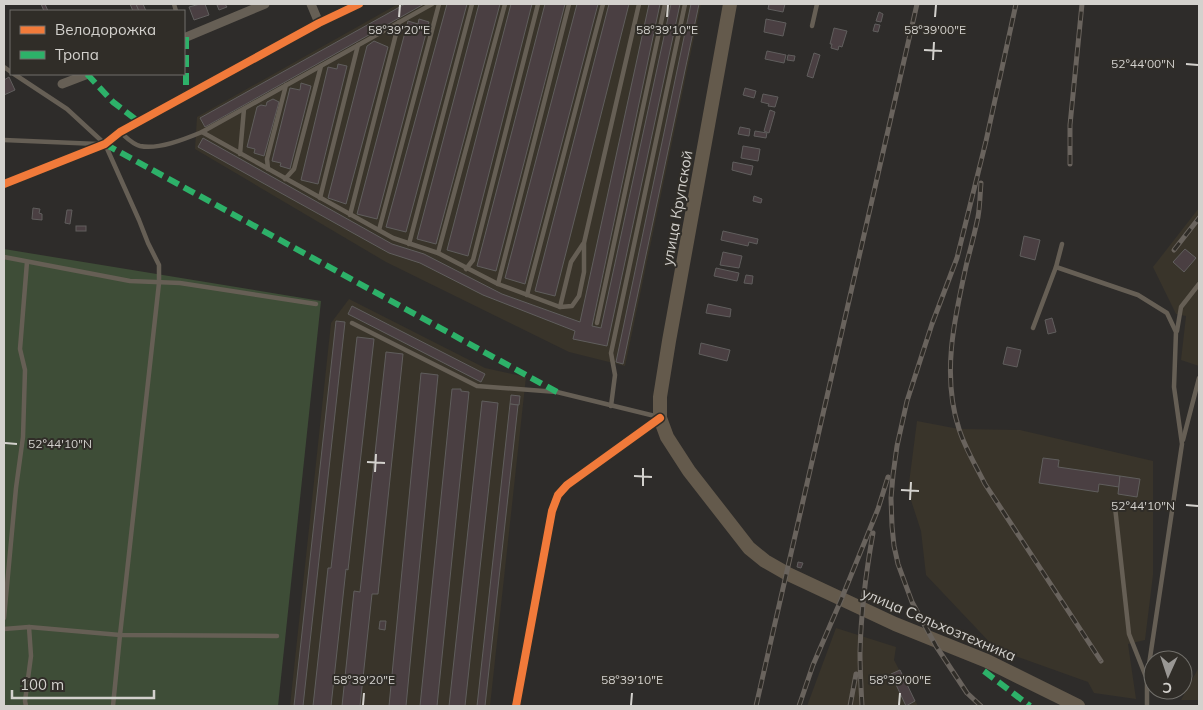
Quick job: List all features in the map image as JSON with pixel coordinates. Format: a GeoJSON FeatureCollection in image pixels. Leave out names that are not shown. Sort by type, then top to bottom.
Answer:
{"type":"FeatureCollection","features":[{"type":"Feature","properties":{"kind":"main road","name":"улица Крупской"},"geometry":{"type":"LineString","coordinates":[[660,418],[660,397],[669,342],[730,4]]}},
{"type":"Feature","properties":{"kind":"main road","name":"улица Сельхозтехника"},"geometry":{"type":"LineString","coordinates":[[660,418],[667,438],[689,471],[749,548],[765,561],[786,574],[895,624],[986,661],[1078,706]]}},
{"type":"Feature","properties":{"kind":"street"},"geometry":{"type":"LineString","coordinates":[[185,36],[265,4]]}},
{"type":"Feature","properties":{"kind":"street"},"geometry":{"type":"LineString","coordinates":[[312,4],[319,23]]}},
{"type":"Feature","properties":{"kind":"street"},"geometry":{"type":"LineString","coordinates":[[4,184],[105,144],[120,132],[319,23],[359,4]]}},
{"type":"Feature","properties":{"kind":"street"},"geometry":{"type":"LineString","coordinates":[[62,84],[85,75]]}},
{"type":"Feature","properties":{"kind":"street"},"geometry":{"type":"LineString","coordinates":[[516,706],[552,511],[558,495],[567,485],[660,418]]}},
{"type":"Feature","properties":{"kind":"lane"},"geometry":{"type":"LineString","coordinates":[[120,132],[132,142],[141,146],[178,142],[202,132],[432,4]]}},
{"type":"Feature","properties":{"kind":"lane"},"geometry":{"type":"LineString","coordinates":[[379,230],[438,4]]}},
{"type":"Feature","properties":{"kind":"lane"},"geometry":{"type":"LineString","coordinates":[[409,244],[472,4]]}},
{"type":"Feature","properties":{"kind":"lane"},"geometry":{"type":"LineString","coordinates":[[438,253],[505,4]]}},
{"type":"Feature","properties":{"kind":"lane"},"geometry":{"type":"LineString","coordinates":[[466,269],[473,260],[538,4]]}},
{"type":"Feature","properties":{"kind":"lane"},"geometry":{"type":"LineString","coordinates":[[498,284],[569,4]]}},
{"type":"Feature","properties":{"kind":"lane"},"geometry":{"type":"LineString","coordinates":[[527,295],[603,4]]}},
{"type":"Feature","properties":{"kind":"lane"},"geometry":{"type":"LineString","coordinates":[[202,132],[393,238],[438,253],[498,284],[560,307],[572,306],[579,296],[584,272],[584,243],[638,4]]}},
{"type":"Feature","properties":{"kind":"lane"},"geometry":{"type":"LineString","coordinates":[[597,323],[666,4]]}},
{"type":"Feature","properties":{"kind":"lane"},"geometry":{"type":"LineString","coordinates":[[611,406],[615,375],[611,354],[685,4]]}},
{"type":"Feature","properties":{"kind":"lane"},"geometry":{"type":"LineString","coordinates":[[812,26],[817,4]]}},
{"type":"Feature","properties":{"kind":"lane"},"geometry":{"type":"LineString","coordinates":[[350,214],[399,22]]}},
{"type":"Feature","properties":{"kind":"lane"},"geometry":{"type":"LineString","coordinates":[[320,198],[358,45]]}},
{"type":"Feature","properties":{"kind":"lane"},"geometry":{"type":"LineString","coordinates":[[285,178],[294,169],[321,66]]}},
{"type":"Feature","properties":{"kind":"lane"},"geometry":{"type":"LineString","coordinates":[[15,75],[68,110],[105,144],[159,265],[159,283],[120,635],[114,706]]}},
{"type":"Feature","properties":{"kind":"lane"},"geometry":{"type":"LineString","coordinates":[[268,169],[267,159],[286,86]]}},
{"type":"Feature","properties":{"kind":"lane"},"geometry":{"type":"LineString","coordinates":[[240,154],[244,109]]}},
{"type":"Feature","properties":{"kind":"lane"},"geometry":{"type":"LineString","coordinates":[[4,140],[105,144]]}},
{"type":"Feature","properties":{"kind":"lane"},"geometry":{"type":"LineString","coordinates":[[560,307],[571,262],[584,243]]}},
{"type":"Feature","properties":{"kind":"lane"},"geometry":{"type":"LineString","coordinates":[[1034,328],[1056,267],[1062,244]]}},
{"type":"Feature","properties":{"kind":"lane"},"geometry":{"type":"LineString","coordinates":[[4,257],[130,281],[180,284],[316,304]]}},
{"type":"Feature","properties":{"kind":"lane"},"geometry":{"type":"LineString","coordinates":[[4,618],[22,437],[25,370],[20,349],[27,262]]}},
{"type":"Feature","properties":{"kind":"lane"},"geometry":{"type":"LineString","coordinates":[[1056,267],[1138,295],[1167,313],[1176,332]]}},
{"type":"Feature","properties":{"kind":"lane"},"geometry":{"type":"LineString","coordinates":[[1182,444],[1174,388],[1176,332],[1182,307],[1199,284]]}},
{"type":"Feature","properties":{"kind":"lane"},"geometry":{"type":"LineString","coordinates":[[352,323],[477,386],[557,392],[660,418]]}},
{"type":"Feature","properties":{"kind":"lane"},"geometry":{"type":"LineString","coordinates":[[1151,650],[1182,444],[1199,378]]}},
{"type":"Feature","properties":{"kind":"lane"},"geometry":{"type":"LineString","coordinates":[[1115,507],[1129,634],[1143,668]]}},
{"type":"Feature","properties":{"kind":"lane"},"geometry":{"type":"LineString","coordinates":[[26,706],[31,656],[29,627]]}},
{"type":"Feature","properties":{"kind":"lane"},"geometry":{"type":"LineString","coordinates":[[4,629],[29,627],[120,635],[277,636]]}},
{"type":"Feature","properties":{"kind":"shaded area"},"geometry":{"type":"Polygon","coordinates":[[[398,4],[701,4],[625,366],[569,352],[386,262],[195,149],[197,117],[398,4]]]}},
{"type":"Feature","properties":{"kind":"shaded area"},"geometry":{"type":"Polygon","coordinates":[[[1199,208],[1199,366],[1181,360],[1186,316],[1176,314],[1153,267],[1199,208]]]}},
{"type":"Feature","properties":{"kind":"shaded area"},"geometry":{"type":"Polygon","coordinates":[[[349,299],[485,368],[526,377],[490,706],[290,706],[331,323],[349,299]]]}},
{"type":"Feature","properties":{"kind":"shaded area"},"geometry":{"type":"Polygon","coordinates":[[[917,421],[959,429],[1020,430],[1153,461],[1153,575],[1145,640],[1128,644],[1136,699],[1094,693],[1088,682],[996,649],[926,575],[921,531],[908,491],[917,421]]]}},
{"type":"Feature","properties":{"kind":"shaded area"},"geometry":{"type":"Polygon","coordinates":[[[836,628],[896,647],[894,660],[918,706],[807,706],[836,628]]]}},
{"type":"Feature","properties":{"kind":"shaded area"},"geometry":{"type":"Polygon","coordinates":[[[1199,667],[1199,700],[1193,700],[1193,678],[1199,667]]]}},
{"type":"Feature","properties":{"kind":"green space"},"geometry":{"type":"Polygon","coordinates":[[[4,249],[321,301],[278,706],[4,706],[4,249]]]}},
{"type":"Feature","properties":{"kind":"building"},"geometry":{"type":"Polygon","coordinates":[[[41,4],[45,4],[48,10],[44,10],[41,4]]]}},
{"type":"Feature","properties":{"kind":"building"},"geometry":{"type":"Polygon","coordinates":[[[130,4],[136,4],[139,10],[133,10],[130,4]]]}},
{"type":"Feature","properties":{"kind":"building"},"geometry":{"type":"Polygon","coordinates":[[[136,4],[143,4],[146,10],[139,10],[136,4]]]}},
{"type":"Feature","properties":{"kind":"building"},"geometry":{"type":"Polygon","coordinates":[[[205,4],[209,15],[194,20],[189,7],[205,4]]]}},
{"type":"Feature","properties":{"kind":"building"},"geometry":{"type":"Polygon","coordinates":[[[225,4],[227,7],[219,10],[217,5],[225,4]]]}},
{"type":"Feature","properties":{"kind":"building"},"geometry":{"type":"Polygon","coordinates":[[[405,4],[424,4],[205,127],[200,118],[405,4]]]}},
{"type":"Feature","properties":{"kind":"building"},"geometry":{"type":"Polygon","coordinates":[[[447,4],[467,4],[406,232],[386,227],[447,4]]]}},
{"type":"Feature","properties":{"kind":"building"},"geometry":{"type":"Polygon","coordinates":[[[479,4],[500,4],[436,244],[417,239],[479,4]]]}},
{"type":"Feature","properties":{"kind":"building"},"geometry":{"type":"Polygon","coordinates":[[[511,4],[532,4],[468,256],[447,250],[511,4]]]}},
{"type":"Feature","properties":{"kind":"building"},"geometry":{"type":"Polygon","coordinates":[[[545,4],[565,4],[496,271],[477,266],[545,4]]]}},
{"type":"Feature","properties":{"kind":"building"},"geometry":{"type":"Polygon","coordinates":[[[577,4],[598,4],[525,284],[505,278],[577,4]]]}},
{"type":"Feature","properties":{"kind":"building"},"geometry":{"type":"Polygon","coordinates":[[[609,4],[629,4],[555,296],[535,291],[609,4]]]}},
{"type":"Feature","properties":{"kind":"building"},"geometry":{"type":"Polygon","coordinates":[[[649,4],[660,4],[592,326],[601,328],[671,4],[680,4],[607,346],[573,339],[575,331],[483,295],[420,263],[389,253],[198,147],[203,138],[392,244],[424,254],[502,294],[580,322],[649,4]]]}},
{"type":"Feature","properties":{"kind":"building"},"geometry":{"type":"Polygon","coordinates":[[[691,4],[699,4],[623,364],[616,362],[691,4]]]}},
{"type":"Feature","properties":{"kind":"building"},"geometry":{"type":"Polygon","coordinates":[[[769,4],[785,4],[783,12],[768,9],[769,4]]]}},
{"type":"Feature","properties":{"kind":"building"},"geometry":{"type":"Polygon","coordinates":[[[879,12],[883,14],[881,22],[876,21],[879,12]]]}},
{"type":"Feature","properties":{"kind":"building"},"geometry":{"type":"Polygon","coordinates":[[[419,19],[429,22],[377,219],[357,214],[408,21],[418,24],[419,19]]]}},
{"type":"Feature","properties":{"kind":"building"},"geometry":{"type":"Polygon","coordinates":[[[766,19],[786,23],[783,36],[764,32],[766,19]]]}},
{"type":"Feature","properties":{"kind":"building"},"geometry":{"type":"Polygon","coordinates":[[[875,24],[880,25],[878,32],[873,31],[875,24]]]}},
{"type":"Feature","properties":{"kind":"building"},"geometry":{"type":"Polygon","coordinates":[[[834,28],[847,31],[842,47],[839,46],[838,50],[831,48],[832,44],[830,44],[834,28]]]}},
{"type":"Feature","properties":{"kind":"building"},"geometry":{"type":"Polygon","coordinates":[[[374,41],[388,47],[346,204],[328,198],[367,46],[374,41]]]}},
{"type":"Feature","properties":{"kind":"building"},"geometry":{"type":"Polygon","coordinates":[[[767,51],[786,55],[784,63],[765,59],[767,51]]]}},
{"type":"Feature","properties":{"kind":"building"},"geometry":{"type":"Polygon","coordinates":[[[814,53],[820,55],[813,78],[807,76],[814,53]]]}},
{"type":"Feature","properties":{"kind":"building"},"geometry":{"type":"Polygon","coordinates":[[[788,55],[795,56],[794,61],[787,60],[788,55]]]}},
{"type":"Feature","properties":{"kind":"building"},"geometry":{"type":"Polygon","coordinates":[[[338,64],[347,66],[318,184],[301,180],[328,67],[337,69],[338,64]]]}},
{"type":"Feature","properties":{"kind":"building"},"geometry":{"type":"Polygon","coordinates":[[[9,77],[15,90],[4,95],[4,80],[9,77]]]}},
{"type":"Feature","properties":{"kind":"building"},"geometry":{"type":"Polygon","coordinates":[[[301,83],[311,86],[290,169],[280,166],[281,163],[272,161],[290,88],[300,90],[301,83]]]}},
{"type":"Feature","properties":{"kind":"building"},"geometry":{"type":"Polygon","coordinates":[[[745,88],[756,91],[754,98],[743,95],[745,88]]]}},
{"type":"Feature","properties":{"kind":"building"},"geometry":{"type":"Polygon","coordinates":[[[763,94],[778,97],[775,107],[761,102],[763,94]]]}},
{"type":"Feature","properties":{"kind":"building"},"geometry":{"type":"Polygon","coordinates":[[[273,99],[279,102],[264,156],[254,153],[255,149],[247,147],[257,107],[261,105],[266,106],[267,102],[273,99]]]}},
{"type":"Feature","properties":{"kind":"building"},"geometry":{"type":"Polygon","coordinates":[[[770,110],[775,112],[769,133],[764,131],[770,110]]]}},
{"type":"Feature","properties":{"kind":"building"},"geometry":{"type":"Polygon","coordinates":[[[740,127],[750,129],[749,136],[738,134],[740,127]]]}},
{"type":"Feature","properties":{"kind":"building"},"geometry":{"type":"Polygon","coordinates":[[[755,131],[767,133],[766,138],[754,136],[755,131]]]}},
{"type":"Feature","properties":{"kind":"building"},"geometry":{"type":"Polygon","coordinates":[[[743,146],[760,149],[758,161],[741,158],[743,146]]]}},
{"type":"Feature","properties":{"kind":"building"},"geometry":{"type":"Polygon","coordinates":[[[733,162],[753,166],[751,175],[732,170],[733,162]]]}},
{"type":"Feature","properties":{"kind":"building"},"geometry":{"type":"Polygon","coordinates":[[[754,196],[762,199],[761,203],[753,201],[754,196]]]}},
{"type":"Feature","properties":{"kind":"building"},"geometry":{"type":"Polygon","coordinates":[[[33,208],[40,209],[39,213],[42,214],[42,220],[32,219],[33,208]]]}},
{"type":"Feature","properties":{"kind":"building"},"geometry":{"type":"Polygon","coordinates":[[[67,210],[72,210],[70,224],[65,223],[67,210]]]}},
{"type":"Feature","properties":{"kind":"building"},"geometry":{"type":"Polygon","coordinates":[[[76,226],[86,226],[86,231],[76,231],[76,226]]]}},
{"type":"Feature","properties":{"kind":"building"},"geometry":{"type":"Polygon","coordinates":[[[723,231],[758,239],[757,244],[749,242],[748,246],[721,240],[723,231]]]}},
{"type":"Feature","properties":{"kind":"building"},"geometry":{"type":"Polygon","coordinates":[[[1024,236],[1040,240],[1035,260],[1020,256],[1024,236]]]}},
{"type":"Feature","properties":{"kind":"building"},"geometry":{"type":"Polygon","coordinates":[[[1185,249],[1196,258],[1184,272],[1173,262],[1185,249]]]}},
{"type":"Feature","properties":{"kind":"building"},"geometry":{"type":"Polygon","coordinates":[[[723,252],[742,256],[739,268],[720,265],[723,252]]]}},
{"type":"Feature","properties":{"kind":"building"},"geometry":{"type":"Polygon","coordinates":[[[716,268],[739,273],[737,281],[714,276],[716,268]]]}},
{"type":"Feature","properties":{"kind":"building"},"geometry":{"type":"Polygon","coordinates":[[[746,275],[753,276],[752,284],[744,283],[746,275]]]}},
{"type":"Feature","properties":{"kind":"building"},"geometry":{"type":"Polygon","coordinates":[[[708,304],[731,309],[730,317],[706,313],[708,304]]]}},
{"type":"Feature","properties":{"kind":"building"},"geometry":{"type":"Polygon","coordinates":[[[352,306],[485,374],[481,382],[348,314],[352,306]]]}},
{"type":"Feature","properties":{"kind":"building"},"geometry":{"type":"Polygon","coordinates":[[[1052,318],[1056,332],[1048,334],[1045,320],[1052,318]]]}},
{"type":"Feature","properties":{"kind":"building"},"geometry":{"type":"Polygon","coordinates":[[[336,321],[345,322],[303,706],[294,706],[336,321]]]}},
{"type":"Feature","properties":{"kind":"building"},"geometry":{"type":"Polygon","coordinates":[[[357,337],[374,339],[348,570],[346,569],[331,706],[313,706],[328,568],[331,568],[357,337]]]}},
{"type":"Feature","properties":{"kind":"building"},"geometry":{"type":"Polygon","coordinates":[[[701,343],[730,350],[727,361],[699,354],[701,343]]]}},
{"type":"Feature","properties":{"kind":"building"},"geometry":{"type":"Polygon","coordinates":[[[1007,347],[1021,350],[1017,367],[1003,364],[1007,347]]]}},
{"type":"Feature","properties":{"kind":"building"},"geometry":{"type":"Polygon","coordinates":[[[386,352],[403,354],[378,594],[372,594],[360,706],[342,706],[354,591],[360,592],[386,352]]]}},
{"type":"Feature","properties":{"kind":"building"},"geometry":{"type":"Polygon","coordinates":[[[421,373],[438,375],[406,706],[389,706],[421,373]]]}},
{"type":"Feature","properties":{"kind":"building"},"geometry":{"type":"Polygon","coordinates":[[[452,389],[461,389],[461,391],[469,392],[437,706],[420,706],[452,389]]]}},
{"type":"Feature","properties":{"kind":"building"},"geometry":{"type":"Polygon","coordinates":[[[511,395],[520,396],[519,405],[510,404],[511,395]]]}},
{"type":"Feature","properties":{"kind":"building"},"geometry":{"type":"Polygon","coordinates":[[[482,401],[498,403],[465,706],[449,706],[482,401]]]}},
{"type":"Feature","properties":{"kind":"building"},"geometry":{"type":"Polygon","coordinates":[[[510,404],[518,405],[485,706],[477,706],[510,404]]]}},
{"type":"Feature","properties":{"kind":"building"},"geometry":{"type":"Polygon","coordinates":[[[1043,458],[1059,460],[1058,467],[1120,476],[1119,487],[1099,484],[1098,492],[1039,483],[1043,458]]]}},
{"type":"Feature","properties":{"kind":"building"},"geometry":{"type":"Polygon","coordinates":[[[1120,476],[1140,479],[1137,497],[1118,494],[1120,476]]]}},
{"type":"Feature","properties":{"kind":"building"},"geometry":{"type":"Polygon","coordinates":[[[798,562],[803,563],[801,568],[797,567],[798,562]]]}},
{"type":"Feature","properties":{"kind":"building"},"geometry":{"type":"Polygon","coordinates":[[[380,621],[386,621],[385,630],[379,629],[380,621]]]}},
{"type":"Feature","properties":{"kind":"building"},"geometry":{"type":"Polygon","coordinates":[[[900,670],[915,701],[906,706],[891,674],[900,670]]]}},
{"type":"Feature","properties":{"kind":"railway"},"geometry":{"type":"LineString","coordinates":[[756,706],[917,4]]}},
{"type":"Feature","properties":{"kind":"railway"},"geometry":{"type":"LineString","coordinates":[[981,706],[967,693],[936,646],[912,602],[898,564],[894,546],[891,498],[897,446],[907,401],[932,324],[957,258],[986,141],[1016,4]]}},
{"type":"Feature","properties":{"kind":"railway"},"geometry":{"type":"LineString","coordinates":[[1070,164],[1070,125],[1082,4]]}},
{"type":"Feature","properties":{"kind":"railway"},"geometry":{"type":"LineString","coordinates":[[981,183],[978,217],[954,324],[950,366],[951,387],[959,429],[985,484],[1101,661]]}},
{"type":"Feature","properties":{"kind":"railway"},"geometry":{"type":"LineString","coordinates":[[1174,250],[1199,218]]}},
{"type":"Feature","properties":{"kind":"railway"},"geometry":{"type":"LineString","coordinates":[[799,706],[813,665],[878,509],[888,477]]}},
{"type":"Feature","properties":{"kind":"railway"},"geometry":{"type":"LineString","coordinates":[[862,706],[860,672],[861,622],[873,533]]}},
{"type":"Feature","properties":{"kind":"railway"},"geometry":{"type":"LineString","coordinates":[[850,706],[856,674]]}},
{"type":"Feature","properties":{"kind":"marked path"},"geometry":{"type":"LineString","coordinates":[[186,37],[186,96]]}},
{"type":"Feature","properties":{"kind":"marked path"},"geometry":{"type":"LineString","coordinates":[[88,75],[113,102],[139,122]]}},
{"type":"Feature","properties":{"kind":"marked path"},"geometry":{"type":"LineString","coordinates":[[105,144],[557,392]]}},
{"type":"Feature","properties":{"kind":"marked path"},"geometry":{"type":"LineString","coordinates":[[984,671],[1030,706]]}},
{"type":"Feature","properties":{"kind":"cycle path"},"geometry":{"type":"LineString","coordinates":[[4,184],[105,144],[120,132],[319,23],[359,4]]}},
{"type":"Feature","properties":{"kind":"cycle path"},"geometry":{"type":"LineString","coordinates":[[516,706],[552,511],[558,495],[567,485],[660,418]]}}]}
